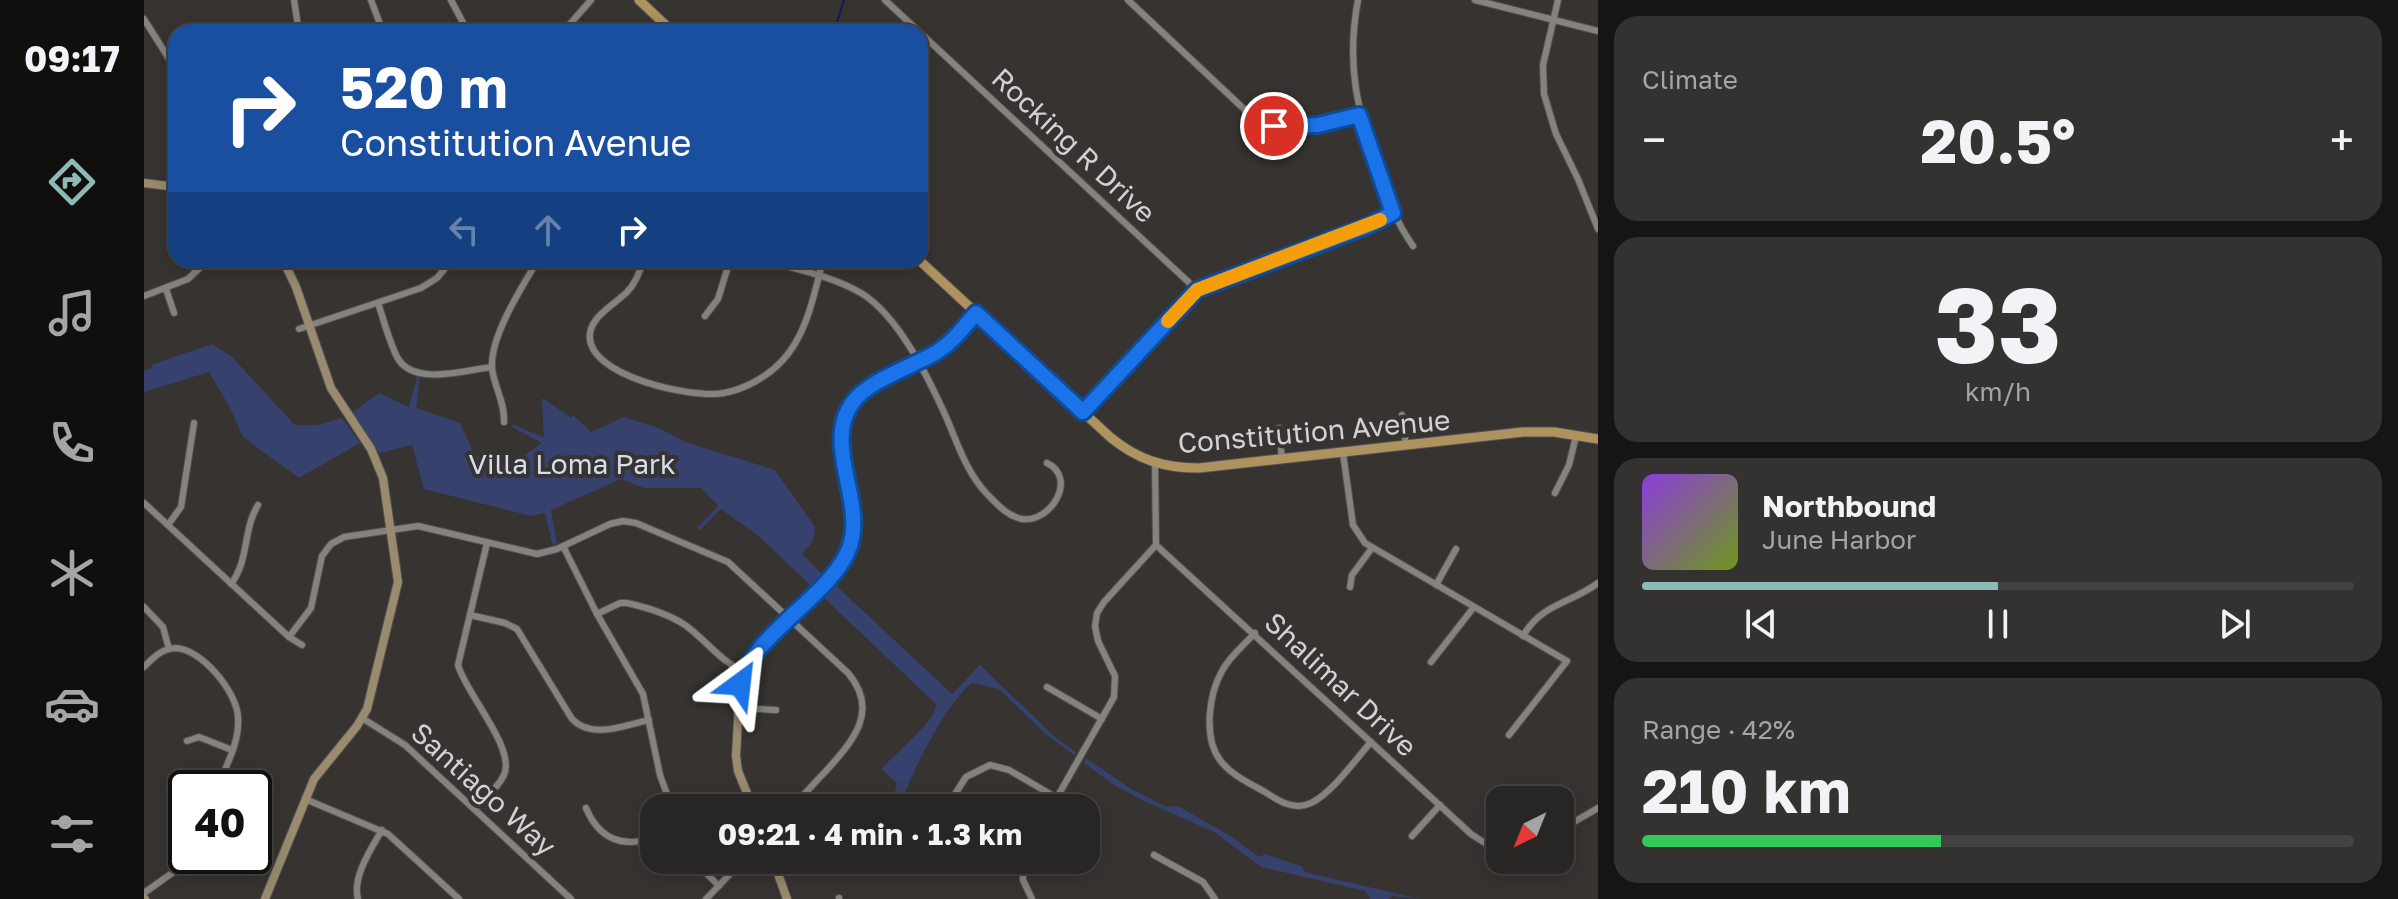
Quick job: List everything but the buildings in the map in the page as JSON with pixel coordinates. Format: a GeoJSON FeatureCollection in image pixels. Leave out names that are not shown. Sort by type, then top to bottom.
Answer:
{"type":"FeatureCollection","features":[{"type":"Feature","properties":{"kind":"main road"},"geometry":{"type":"LineString","coordinates":[[639,0],[664,24]]}},
{"type":"Feature","properties":{"kind":"main road","name":"Constitution Avenue"},"geometry":{"type":"LineString","coordinates":[[928,268],[1120,445],[1155,464],[1199,468],[1523,432],[1598,439]]}},
{"type":"Feature","properties":{"kind":"street"},"geometry":{"type":"LineString","coordinates":[[294,0],[298,24]]}},
{"type":"Feature","properties":{"kind":"street"},"geometry":{"type":"LineString","coordinates":[[371,0],[380,24]]}},
{"type":"Feature","properties":{"kind":"street"},"geometry":{"type":"LineString","coordinates":[[451,0],[464,24]]}},
{"type":"Feature","properties":{"kind":"street"},"geometry":{"type":"LineString","coordinates":[[570,24],[591,0]]}},
{"type":"Feature","properties":{"kind":"street","name":"Rocking R Drive"},"geometry":{"type":"LineString","coordinates":[[885,0],[911,24]]}},
{"type":"Feature","properties":{"kind":"street"},"geometry":{"type":"LineString","coordinates":[[1128,0],[1244,109],[1265,123],[1298,127],[1359,115]]}},
{"type":"Feature","properties":{"kind":"street"},"geometry":{"type":"LineString","coordinates":[[1358,0],[1352,41],[1359,115],[1393,213],[1413,246]]}},
{"type":"Feature","properties":{"kind":"street"},"geometry":{"type":"LineString","coordinates":[[1475,0],[1598,31]]}},
{"type":"Feature","properties":{"kind":"street"},"geometry":{"type":"LineString","coordinates":[[1558,0],[1543,65],[1544,94],[1556,134],[1598,229]]}},
{"type":"Feature","properties":{"kind":"street"},"geometry":{"type":"LineString","coordinates":[[144,19],[168,57]]}},
{"type":"Feature","properties":{"kind":"street","name":"Rocking R Drive"},"geometry":{"type":"LineString","coordinates":[[928,40],[1197,290]]}},
{"type":"Feature","properties":{"kind":"street"},"geometry":{"type":"LineString","coordinates":[[144,183],[168,186]]}},
{"type":"Feature","properties":{"kind":"street"},"geometry":{"type":"LineString","coordinates":[[1083,412],[1197,290],[1370,225],[1393,213]]}},
{"type":"Feature","properties":{"kind":"street"},"geometry":{"type":"LineString","coordinates":[[144,296],[188,279],[200,268]]}},
{"type":"Feature","properties":{"kind":"street"},"geometry":{"type":"LineString","coordinates":[[265,899],[305,799],[324,764],[362,718],[370,702],[399,572],[380,469],[371,449],[331,388],[304,328],[296,287],[287,268]]}},
{"type":"Feature","properties":{"kind":"street"},"geometry":{"type":"LineString","coordinates":[[304,328],[430,284],[445,268]]}},
{"type":"Feature","properties":{"kind":"street"},"geometry":{"type":"LineString","coordinates":[[504,422],[504,409],[492,367],[493,348],[534,268]]}},
{"type":"Feature","properties":{"kind":"street"},"geometry":{"type":"LineString","coordinates":[[640,268],[635,282],[594,322],[591,342],[599,357],[650,384],[689,393],[712,394],[731,392],[750,384],[776,368],[787,356],[800,334],[821,268]]}},
{"type":"Feature","properties":{"kind":"street"},"geometry":{"type":"LineString","coordinates":[[705,316],[718,299],[728,268]]}},
{"type":"Feature","properties":{"kind":"street"},"geometry":{"type":"LineString","coordinates":[[791,268],[854,289],[876,304],[898,328],[943,411],[968,469],[1002,509],[1028,519],[1041,515],[1052,506],[1059,495],[1061,483],[1054,467],[1047,463]]}},
{"type":"Feature","properties":{"kind":"street"},"geometry":{"type":"LineString","coordinates":[[430,284],[436,292]]}},
{"type":"Feature","properties":{"kind":"street"},"geometry":{"type":"LineString","coordinates":[[166,289],[174,313]]}},
{"type":"Feature","properties":{"kind":"street"},"geometry":{"type":"LineString","coordinates":[[378,303],[396,355],[408,369],[430,374],[492,367]]}},
{"type":"Feature","properties":{"kind":"street"},"geometry":{"type":"LineString","coordinates":[[748,794],[737,764],[744,672],[840,563],[851,543],[853,515],[841,435],[847,412],[862,393],[949,343],[976,313]]}},
{"type":"Feature","properties":{"kind":"street"},"geometry":{"type":"LineString","coordinates":[[1402,415],[1406,446]]}},
{"type":"Feature","properties":{"kind":"street"},"geometry":{"type":"LineString","coordinates":[[168,525],[181,507],[194,423]]}},
{"type":"Feature","properties":{"kind":"street"},"geometry":{"type":"LineString","coordinates":[[1279,428],[1282,460]]}},
{"type":"Feature","properties":{"kind":"street"},"geometry":{"type":"LineString","coordinates":[[1555,493],[1569,465],[1576,436]]}},
{"type":"Feature","properties":{"kind":"street"},"geometry":{"type":"LineString","coordinates":[[1343,453],[1353,525],[1360,538],[1372,548],[1567,661],[1509,735]]}},
{"type":"Feature","properties":{"kind":"street"},"geometry":{"type":"LineString","coordinates":[[1059,794],[1114,697],[1116,683],[1113,670],[1096,633],[1097,613],[1156,545],[1155,464]]}},
{"type":"Feature","properties":{"kind":"street"},"geometry":{"type":"LineString","coordinates":[[144,503],[289,637],[302,645]]}},
{"type":"Feature","properties":{"kind":"street"},"geometry":{"type":"LineString","coordinates":[[231,584],[240,570],[252,516],[258,505]]}},
{"type":"Feature","properties":{"kind":"street"},"geometry":{"type":"LineString","coordinates":[[289,637],[311,608],[319,563],[331,544],[344,537],[426,527],[537,554],[563,546],[610,524],[623,521],[636,523],[728,562],[853,679],[862,707],[859,729],[854,740],[802,794]]}},
{"type":"Feature","properties":{"kind":"street"},"geometry":{"type":"LineString","coordinates":[[689,545],[693,533]]}},
{"type":"Feature","properties":{"kind":"street"},"geometry":{"type":"LineString","coordinates":[[475,809],[501,779],[507,766],[502,748],[463,679],[459,660],[487,543]]}},
{"type":"Feature","properties":{"kind":"street","name":"Shalimar Drive"},"geometry":{"type":"LineString","coordinates":[[1156,545],[1479,841],[1486,844]]}},
{"type":"Feature","properties":{"kind":"street"},"geometry":{"type":"LineString","coordinates":[[563,546],[650,709],[649,720],[667,794]]}},
{"type":"Feature","properties":{"kind":"street"},"geometry":{"type":"LineString","coordinates":[[1350,587],[1352,575],[1372,548]]}},
{"type":"Feature","properties":{"kind":"street"},"geometry":{"type":"LineString","coordinates":[[1436,585],[1456,549]]}},
{"type":"Feature","properties":{"kind":"street"},"geometry":{"type":"LineString","coordinates":[[1523,636],[1531,621],[1540,613],[1598,583]]}},
{"type":"Feature","properties":{"kind":"street"},"geometry":{"type":"LineString","coordinates":[[597,614],[627,603],[672,619],[689,629],[726,663],[744,672]]}},
{"type":"Feature","properties":{"kind":"street"},"geometry":{"type":"LineString","coordinates":[[144,607],[163,627],[169,649]]}},
{"type":"Feature","properties":{"kind":"street"},"geometry":{"type":"LineString","coordinates":[[1431,662],[1474,607]]}},
{"type":"Feature","properties":{"kind":"street"},"geometry":{"type":"LineString","coordinates":[[470,615],[519,626],[576,724],[594,730],[649,720]]}},
{"type":"Feature","properties":{"kind":"street"},"geometry":{"type":"LineString","coordinates":[[1255,633],[1226,665],[1215,690],[1211,741],[1217,756],[1227,768],[1278,800],[1293,806],[1306,805],[1323,794],[1371,742]]}},
{"type":"Feature","properties":{"kind":"street"},"geometry":{"type":"LineString","coordinates":[[144,667],[155,656],[169,649],[182,649],[193,654],[230,691],[238,715],[237,736],[224,770]]}},
{"type":"Feature","properties":{"kind":"street"},"geometry":{"type":"LineString","coordinates":[[453,684],[463,679]]}},
{"type":"Feature","properties":{"kind":"street"},"geometry":{"type":"LineString","coordinates":[[1047,687],[1102,719]]}},
{"type":"Feature","properties":{"kind":"street"},"geometry":{"type":"LineString","coordinates":[[862,707],[872,707]]}},
{"type":"Feature","properties":{"kind":"street"},"geometry":{"type":"LineString","coordinates":[[739,708],[776,710]]}},
{"type":"Feature","properties":{"kind":"street"},"geometry":{"type":"LineString","coordinates":[[238,715],[247,715]]}},
{"type":"Feature","properties":{"kind":"street","name":"Santiago Way"},"geometry":{"type":"LineString","coordinates":[[362,718],[405,745],[571,899]]}},
{"type":"Feature","properties":{"kind":"street"},"geometry":{"type":"LineString","coordinates":[[187,741],[199,737],[232,750]]}},
{"type":"Feature","properties":{"kind":"street"},"geometry":{"type":"LineString","coordinates":[[955,794],[966,777],[990,765],[1009,770],[1050,794]]}},
{"type":"Feature","properties":{"kind":"street"},"geometry":{"type":"LineString","coordinates":[[507,766],[516,767]]}},
{"type":"Feature","properties":{"kind":"street"},"geometry":{"type":"LineString","coordinates":[[305,799],[382,830],[459,899]]}},
{"type":"Feature","properties":{"kind":"street"},"geometry":{"type":"LineString","coordinates":[[1412,836],[1440,805]]}},
{"type":"Feature","properties":{"kind":"street"},"geometry":{"type":"LineString","coordinates":[[586,808],[591,820],[610,837],[633,844],[640,842]]}},
{"type":"Feature","properties":{"kind":"street"},"geometry":{"type":"LineString","coordinates":[[1574,822],[1598,808]]}},
{"type":"Feature","properties":{"kind":"street"},"geometry":{"type":"LineString","coordinates":[[358,899],[356,890],[364,866],[382,830]]}},
{"type":"Feature","properties":{"kind":"street"},"geometry":{"type":"LineString","coordinates":[[633,844],[634,854]]}},
{"type":"Feature","properties":{"kind":"street"},"geometry":{"type":"LineString","coordinates":[[1154,855],[1203,882],[1215,899]]}},
{"type":"Feature","properties":{"kind":"street"},"geometry":{"type":"LineString","coordinates":[[144,897],[171,874]]}},
{"type":"Feature","properties":{"kind":"street"},"geometry":{"type":"LineString","coordinates":[[707,874],[719,886]]}},
{"type":"Feature","properties":{"kind":"street"},"geometry":{"type":"LineString","coordinates":[[706,899],[732,874]]}},
{"type":"Feature","properties":{"kind":"street"},"geometry":{"type":"LineString","coordinates":[[778,874],[787,899]]}},
{"type":"Feature","properties":{"kind":"street"},"geometry":{"type":"LineString","coordinates":[[1023,874],[1032,899]]}},
{"type":"Feature","properties":{"kind":"green space"},"geometry":{"type":"Polygon","coordinates":[[[212,344],[231,356],[295,425],[318,425],[342,418],[360,443],[299,478],[243,437],[209,372],[144,392],[144,371],[152,368],[151,365],[212,344]]]}},
{"type":"Feature","properties":{"kind":"green space","name":"Villa Loma Park"},"geometry":{"type":"Polygon","coordinates":[[[417,377],[420,377],[416,408],[460,423],[475,456],[512,464],[542,443],[512,427],[513,424],[544,438],[542,398],[572,418],[573,415],[591,432],[624,417],[659,428],[688,443],[775,470],[815,527],[813,541],[802,554],[823,575],[812,587],[760,537],[721,509],[700,530],[697,528],[718,506],[701,488],[644,488],[621,479],[551,510],[557,544],[553,546],[545,513],[531,516],[424,489],[412,445],[379,453],[351,413],[379,393],[409,407],[417,377]]]}},
{"type":"Feature","properties":{"kind":"green space"},"geometry":{"type":"Polygon","coordinates":[[[831,581],[952,694],[980,665],[1054,736],[1076,752],[1074,755],[1048,736],[999,689],[971,683],[960,694],[929,741],[905,794],[894,794],[897,783],[881,769],[930,719],[936,704],[820,594],[831,581]]]}},
{"type":"Feature","properties":{"kind":"green space"},"geometry":{"type":"Polygon","coordinates":[[[1086,758],[1131,789],[1167,807],[1178,806],[1232,837],[1259,857],[1265,854],[1303,867],[1304,872],[1421,899],[1392,896],[1388,899],[1370,899],[1365,891],[1261,867],[1214,832],[1114,785],[1084,763],[1086,758]]]}},
{"type":"Feature","properties":{"kind":"waterway"},"geometry":{"type":"LineString","coordinates":[[836,24],[844,0]]}},
{"type":"Feature","properties":{"kind":"slow traffic"},"geometry":{"type":"LineString","coordinates":[[1168,321],[1197,290],[1380,220]]}},
{"type":"Feature","properties":{"kind":"route"},"geometry":{"type":"LineString","coordinates":[[740,684],[751,660],[834,571],[851,543],[854,524],[841,435],[847,412],[862,393],[941,349],[976,313],[1083,412],[1197,290],[1370,225],[1393,213],[1359,115],[1318,125],[1274,126]]}}]}
